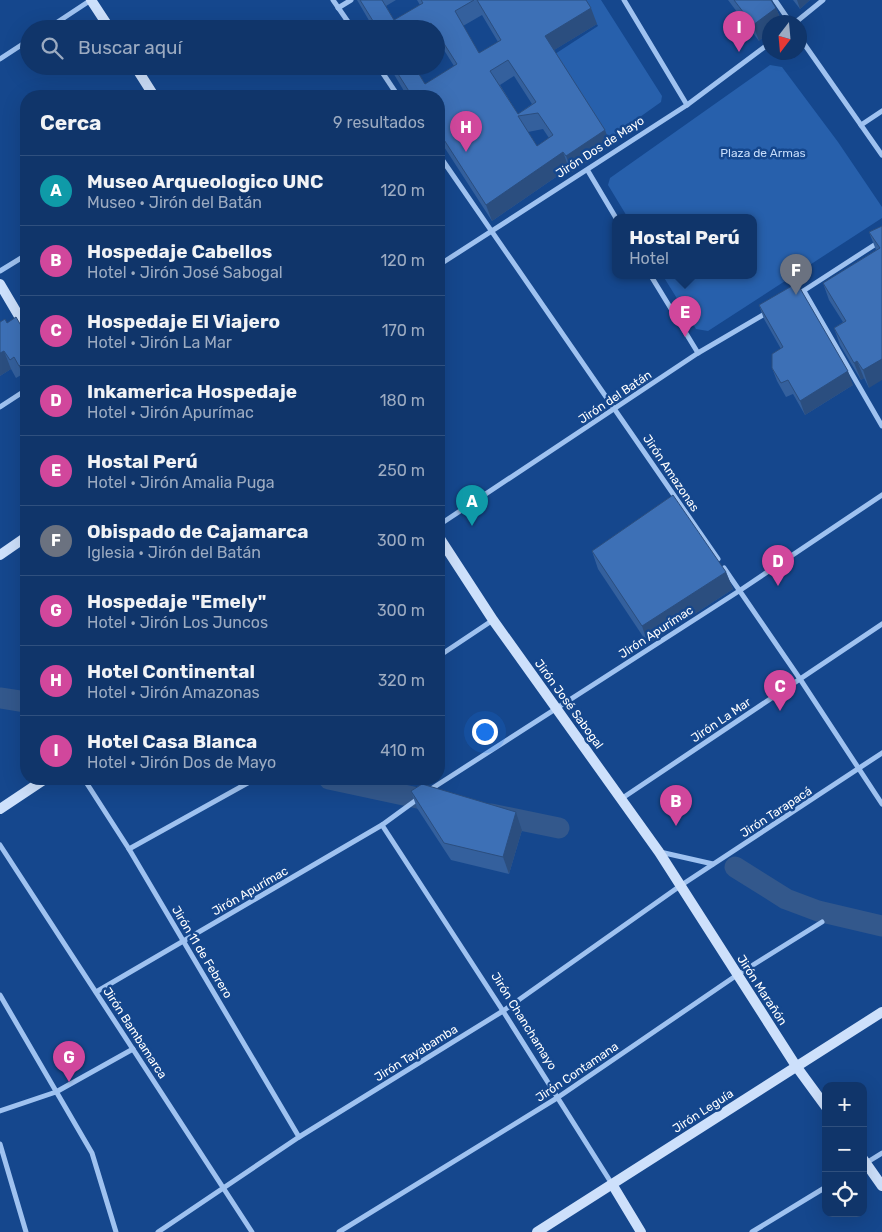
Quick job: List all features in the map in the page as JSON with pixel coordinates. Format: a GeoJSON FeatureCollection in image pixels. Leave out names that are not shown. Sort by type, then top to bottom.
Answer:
{"type":"FeatureCollection","features":[{"type":"Feature","properties":{"kind":"street"},"geometry":{"type":"LineString","coordinates":[[61,20],[91,0],[104,20]]}},
{"type":"Feature","properties":{"kind":"street"},"geometry":{"type":"LineString","coordinates":[[333,0],[346,20]]}},
{"type":"Feature","properties":{"kind":"street"},"geometry":{"type":"LineString","coordinates":[[338,8],[351,0]]}},
{"type":"Feature","properties":{"kind":"street"},"geometry":{"type":"LineString","coordinates":[[624,0],[688,105]]}},
{"type":"Feature","properties":{"kind":"street"},"geometry":{"type":"LineString","coordinates":[[775,0],[785,15]]}},
{"type":"Feature","properties":{"kind":"street"},"geometry":{"type":"LineString","coordinates":[[805,15],[823,0]]}},
{"type":"Feature","properties":{"kind":"street"},"geometry":{"type":"LineString","coordinates":[[0,59],[20,46]]}},
{"type":"Feature","properties":{"kind":"street"},"geometry":{"type":"LineString","coordinates":[[807,48],[882,155]]}},
{"type":"Feature","properties":{"kind":"street","name":"Jirón Dos de Mayo"},"geometry":{"type":"LineString","coordinates":[[445,261],[588,171],[688,105],[762,49]]}},
{"type":"Feature","properties":{"kind":"street"},"geometry":{"type":"LineString","coordinates":[[140,75],[150,90]]}},
{"type":"Feature","properties":{"kind":"street"},"geometry":{"type":"LineString","coordinates":[[384,75],[394,90]]}},
{"type":"Feature","properties":{"kind":"street"},"geometry":{"type":"LineString","coordinates":[[861,125],[882,111]]}},
{"type":"Feature","properties":{"kind":"street","name":"Jirón Amazonas"},"geometry":{"type":"LineString","coordinates":[[445,164],[800,679],[882,804]]}},
{"type":"Feature","properties":{"kind":"street"},"geometry":{"type":"LineString","coordinates":[[588,171],[614,214]]}},
{"type":"Feature","properties":{"kind":"street"},"geometry":{"type":"LineString","coordinates":[[787,301],[882,240]]}},
{"type":"Feature","properties":{"kind":"street"},"geometry":{"type":"LineString","coordinates":[[0,271],[20,259]]}},
{"type":"Feature","properties":{"kind":"street"},"geometry":{"type":"LineString","coordinates":[[653,279],[698,353]]}},
{"type":"Feature","properties":{"kind":"street"},"geometry":{"type":"LineString","coordinates":[[0,284],[20,318]]}},
{"type":"Feature","properties":{"kind":"street"},"geometry":{"type":"LineString","coordinates":[[804,291],[882,426]]}},
{"type":"Feature","properties":{"kind":"street","name":"Jirón del Batán"},"geometry":{"type":"LineString","coordinates":[[445,521],[615,410],[698,353],[770,311]]}},
{"type":"Feature","properties":{"kind":"street"},"geometry":{"type":"LineString","coordinates":[[0,407],[20,394]]}},
{"type":"Feature","properties":{"kind":"street","name":"Jirón Apurímac"},"geometry":{"type":"LineString","coordinates":[[445,778],[558,708],[882,495]]}},
{"type":"Feature","properties":{"kind":"street"},"geometry":{"type":"LineString","coordinates":[[0,555],[20,542]]}},
{"type":"Feature","properties":{"kind":"street","name":"Jirón José Sabogal"},"geometry":{"type":"LineString","coordinates":[[445,546],[493,620],[558,708],[659,852],[680,886]]}},
{"type":"Feature","properties":{"kind":"street"},"geometry":{"type":"LineString","coordinates":[[445,652],[493,620]]}},
{"type":"Feature","properties":{"kind":"street","name":"Jirón La Mar"},"geometry":{"type":"LineString","coordinates":[[621,799],[882,624]]}},
{"type":"Feature","properties":{"kind":"street","name":"Jirón Tarapacá"},"geometry":{"type":"LineString","coordinates":[[680,886],[859,770],[882,753]]}},
{"type":"Feature","properties":{"kind":"street"},"geometry":{"type":"LineString","coordinates":[[0,809],[37,785]]}},
{"type":"Feature","properties":{"kind":"street","name":"Jirón 11 de Febrero"},"geometry":{"type":"LineString","coordinates":[[88,785],[129,848],[299,1137]]}},
{"type":"Feature","properties":{"kind":"street"},"geometry":{"type":"LineString","coordinates":[[129,848],[244,785]]}},
{"type":"Feature","properties":{"kind":"street","name":"Jirón Apurímac"},"geometry":{"type":"LineString","coordinates":[[96,992],[382,825],[435,785]]}},
{"type":"Feature","properties":{"kind":"street","name":"Jirón Chanchamayo"},"geometry":{"type":"LineString","coordinates":[[382,825],[503,1011],[641,1232]]}},
{"type":"Feature","properties":{"kind":"street","name":"Jirón Bambamarca"},"geometry":{"type":"LineString","coordinates":[[0,845],[252,1232]]}},
{"type":"Feature","properties":{"kind":"street"},"geometry":{"type":"LineString","coordinates":[[659,852],[713,864]]}},
{"type":"Feature","properties":{"kind":"street","name":"Jirón Tayabamba"},"geometry":{"type":"LineString","coordinates":[[158,1232],[299,1137],[503,1011],[680,886]]}},
{"type":"Feature","properties":{"kind":"street","name":"Jirón Marañón"},"geometry":{"type":"LineString","coordinates":[[680,886],[796,1066],[822,1102]]}},
{"type":"Feature","properties":{"kind":"street","name":"Jirón Contamana"},"geometry":{"type":"LineString","coordinates":[[339,1232],[557,1098],[737,975],[822,922]]}},
{"type":"Feature","properties":{"kind":"street"},"geometry":{"type":"LineString","coordinates":[[0,995],[92,1153],[116,1232]]}},
{"type":"Feature","properties":{"kind":"street","name":"Jirón Leguía"},"geometry":{"type":"LineString","coordinates":[[537,1232],[882,1012]]}},
{"type":"Feature","properties":{"kind":"street"},"geometry":{"type":"LineString","coordinates":[[0,1111],[56,1092],[134,1049]]}},
{"type":"Feature","properties":{"kind":"street"},"geometry":{"type":"LineString","coordinates":[[0,1144],[26,1232]]}},
{"type":"Feature","properties":{"kind":"street"},"geometry":{"type":"LineString","coordinates":[[867,1160],[882,1152]]}},
{"type":"Feature","properties":{"kind":"street"},"geometry":{"type":"LineString","coordinates":[[867,1166],[882,1186]]}},
{"type":"Feature","properties":{"kind":"street"},"geometry":{"type":"LineString","coordinates":[[752,1232],[822,1189]]}},
{"type":"Feature","properties":{"kind":"street"},"geometry":{"type":"LineString","coordinates":[[349,1226],[353,1232]]}},
{"type":"Feature","properties":{"kind":"green space"},"geometry":{"type":"Polygon","coordinates":[[[584,0],[601,0],[662,96],[661,102],[609,139],[555,54],[598,26],[584,0]]]}},
{"type":"Feature","properties":{"kind":"green space","name":"Plaza de Armas"},"geometry":{"type":"Polygon","coordinates":[[[770,65],[782,67],[838,142],[882,207],[882,218],[708,331],[696,329],[665,279],[757,279],[757,214],[626,214],[608,185],[610,178],[770,65]]]}},
{"type":"Feature","properties":{"kind":"building"},"geometry":{"type":"Polygon","coordinates":[[[360,0],[382,0],[394,20],[372,20],[360,0]]]}},
{"type":"Feature","properties":{"kind":"building"},"geometry":{"type":"Polygon","coordinates":[[[421,0],[474,0],[455,11],[479,53],[501,40],[477,0],[586,0],[591,8],[545,36],[605,130],[566,156],[563,152],[486,205],[445,141],[445,90],[408,90],[399,75],[420,75],[425,84],[439,75],[445,75],[445,72],[457,64],[445,45],[445,20],[394,20],[423,3],[421,0]],[[508,60],[490,71],[518,114],[536,102],[508,60]],[[538,113],[518,116],[537,146],[553,135],[538,113]]]}},
{"type":"Feature","properties":{"kind":"building"},"geometry":{"type":"Polygon","coordinates":[[[734,0],[771,0],[776,8],[767,15],[762,15],[762,18],[753,25],[734,0]]]}},
{"type":"Feature","properties":{"kind":"building"},"geometry":{"type":"Polygon","coordinates":[[[882,226],[882,359],[863,370],[857,361],[854,363],[834,328],[846,321],[823,283],[880,248],[869,232],[882,226]]]}},
{"type":"Feature","properties":{"kind":"building"},"geometry":{"type":"Polygon","coordinates":[[[797,283],[848,371],[800,401],[788,380],[781,383],[772,368],[772,354],[783,347],[759,305],[797,283]]]}},
{"type":"Feature","properties":{"kind":"building"},"geometry":{"type":"Polygon","coordinates":[[[16,317],[20,324],[19,366],[14,357],[10,360],[4,351],[0,353],[0,322],[5,319],[7,323],[16,317]]]}},
{"type":"Feature","properties":{"kind":"building"},"geometry":{"type":"Polygon","coordinates":[[[673,495],[726,572],[642,626],[592,551],[673,495]]]}},
{"type":"Feature","properties":{"kind":"building"},"geometry":{"type":"Polygon","coordinates":[[[420,785],[425,785],[516,812],[503,857],[444,843],[411,791],[420,785]]]}},
{"type":"Feature","properties":{"kind":"waterway"},"geometry":{"type":"LineString","coordinates":[[0,698],[20,701]]}},
{"type":"Feature","properties":{"kind":"waterway"},"geometry":{"type":"LineString","coordinates":[[357,785],[441,803]]}},
{"type":"Feature","properties":{"kind":"waterway"},"geometry":{"type":"LineString","coordinates":[[491,814],[559,828]]}},
{"type":"Feature","properties":{"kind":"waterway"},"geometry":{"type":"LineString","coordinates":[[735,867],[786,899],[818,911],[882,926]]}},
{"type":"Feature","properties":{"kind":"place","name":"Hotel Casa Blanca"},"geometry":{"type":"Point","coordinates":[739,52]}},
{"type":"Feature","properties":{"kind":"place","name":"Hotel Continental"},"geometry":{"type":"Point","coordinates":[466,152]}},
{"type":"Feature","properties":{"kind":"place","name":"Obispado de Cajamarca"},"geometry":{"type":"Point","coordinates":[796,295]}},
{"type":"Feature","properties":{"kind":"place","name":"Hostal Perú"},"geometry":{"type":"Point","coordinates":[685,337]}},
{"type":"Feature","properties":{"kind":"place","name":"Museo Arqueologico UNC"},"geometry":{"type":"Point","coordinates":[472,526]}},
{"type":"Feature","properties":{"kind":"place","name":"Inkamerica Hospedaje"},"geometry":{"type":"Point","coordinates":[778,586]}},
{"type":"Feature","properties":{"kind":"place","name":"Hospedaje El Viajero"},"geometry":{"type":"Point","coordinates":[780,711]}},
{"type":"Feature","properties":{"kind":"place","name":"Hospedaje Cabellos"},"geometry":{"type":"Point","coordinates":[676,826]}},
{"type":"Feature","properties":{"kind":"place","name":"Hospedaje \"Emely\""},"geometry":{"type":"Point","coordinates":[69,1082]}}]}
